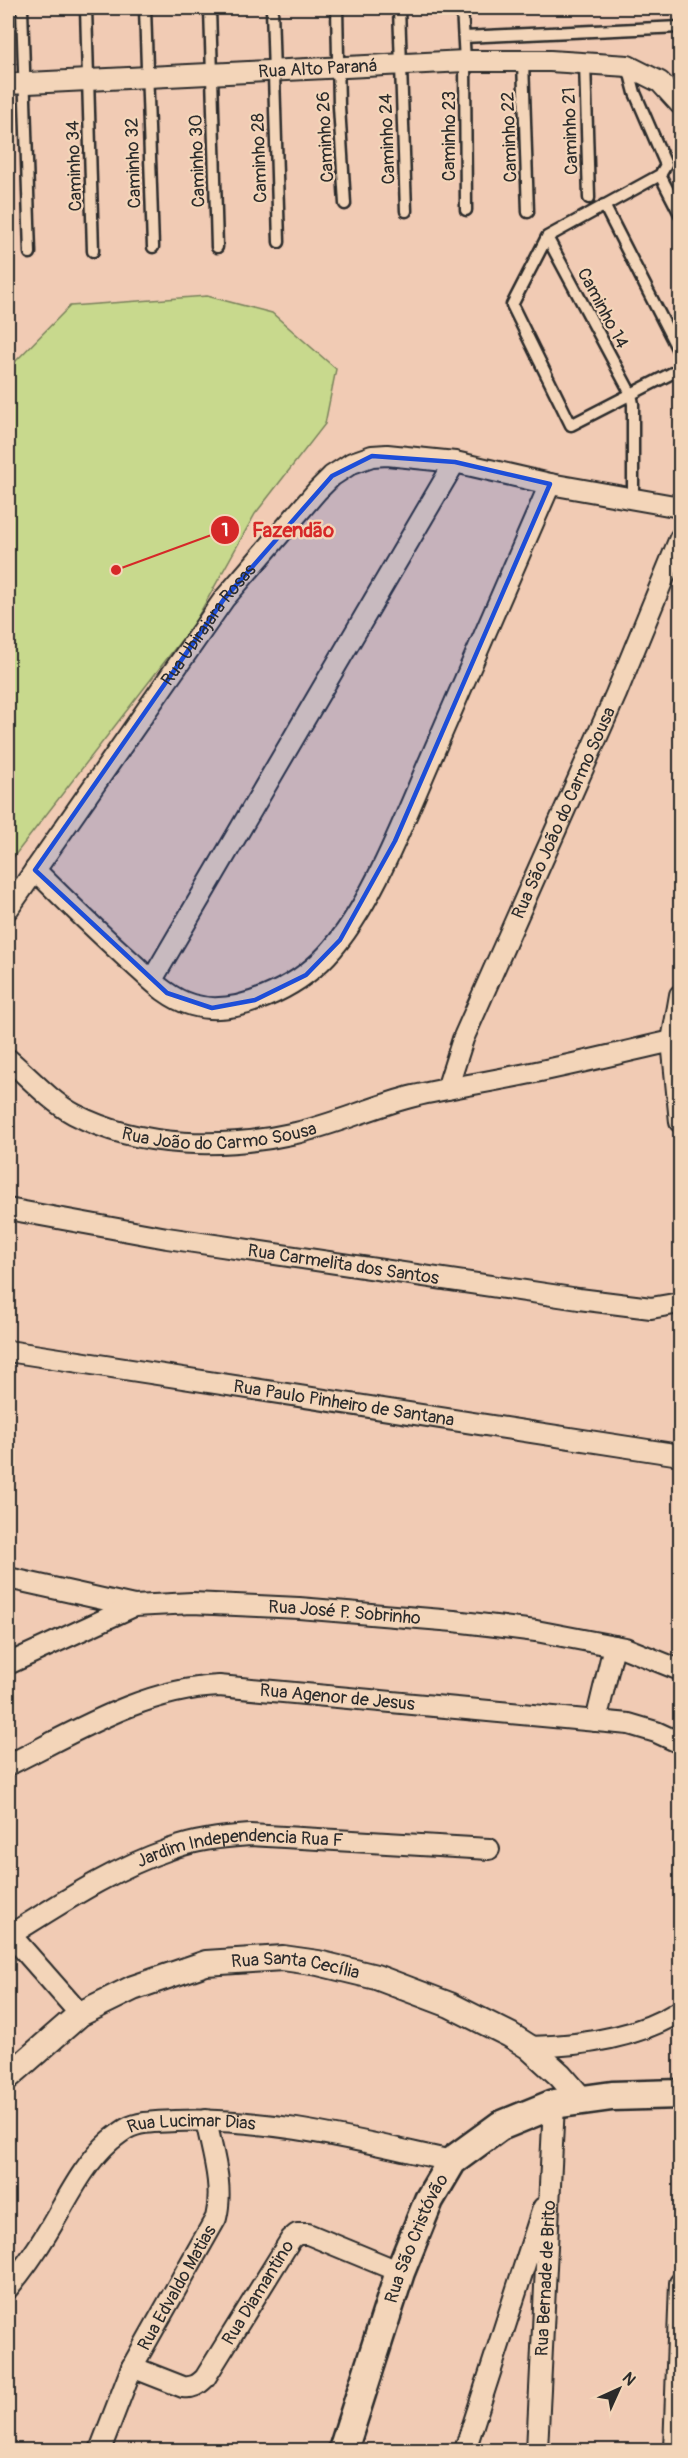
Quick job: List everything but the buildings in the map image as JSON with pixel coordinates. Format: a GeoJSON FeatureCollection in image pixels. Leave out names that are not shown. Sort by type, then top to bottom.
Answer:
{"type":"FeatureCollection","features":[{"type":"Feature","properties":{"kind":"main road","name":"Rua São Cristóvão"},"geometry":{"type":"LineString","coordinates":[[343,2451],[399,2272],[429,2200],[452,2161],[500,2126],[567,2102],[681,2094]]}},
{"type":"Feature","properties":{"kind":"street","name":"Rua Alto Paraná"},"geometry":{"type":"LineString","coordinates":[[16,84],[465,61],[628,66]]}},
{"type":"Feature","properties":{"kind":"street"},"geometry":{"type":"LineString","coordinates":[[628,66],[660,82],[681,104]]}},
{"type":"Feature","properties":{"kind":"street","name":"Rua Ubirajara Rosas"},"geometry":{"type":"LineString","coordinates":[[8,909],[224,599],[290,520],[332,476],[352,463],[372,456],[387,455],[455,462],[550,484],[681,507]]}},
{"type":"Feature","properties":{"kind":"street"},"geometry":{"type":"LineString","coordinates":[[152,980],[455,462]]}},
{"type":"Feature","properties":{"kind":"street"},"geometry":{"type":"LineString","coordinates":[[35,870],[96,930],[167,993],[181,1002],[212,1008],[237,1005],[287,988],[306,975],[340,940],[361,906],[394,841],[550,484]]}},
{"type":"Feature","properties":{"kind":"street","name":"Rua São João do Carmo Sousa"},"geometry":{"type":"LineString","coordinates":[[447,1089],[463,1039],[616,694],[681,538]]}},
{"type":"Feature","properties":{"kind":"street"},"geometry":{"type":"LineString","coordinates":[[681,995],[676,1045],[681,1122]]}},
{"type":"Feature","properties":{"kind":"street","name":"Rua João do Carmo Sousa"},"geometry":{"type":"LineString","coordinates":[[8,1059],[73,1113],[106,1127],[139,1136],[188,1143],[233,1143],[297,1132],[401,1100],[447,1089],[676,1045]]}},
{"type":"Feature","properties":{"kind":"street","name":"Rua Carmelita dos Santos"},"geometry":{"type":"LineString","coordinates":[[8,1209],[167,1238],[579,1299],[651,1308],[681,1303]]}},
{"type":"Feature","properties":{"kind":"street","name":"Rua Paulo Pinheiro de Santana"},"geometry":{"type":"LineString","coordinates":[[8,1351],[681,1455]]}},
{"type":"Feature","properties":{"kind":"street","name":"Rua José P. Sobrinho"},"geometry":{"type":"LineString","coordinates":[[8,1578],[134,1606],[192,1603],[454,1620],[536,1631],[614,1646],[681,1670]]}},
{"type":"Feature","properties":{"kind":"street"},"geometry":{"type":"LineString","coordinates":[[8,1664],[134,1606]]}},
{"type":"Feature","properties":{"kind":"street"},"geometry":{"type":"LineString","coordinates":[[596,1721],[614,1646]]}},
{"type":"Feature","properties":{"kind":"street","name":"Rua Agenor de Jesus"},"geometry":{"type":"LineString","coordinates":[[8,1765],[140,1702],[195,1687],[254,1688],[629,1724],[681,1743]]}},
{"type":"Feature","properties":{"kind":"street","name":"Jardim Independencia Rua F"},"geometry":{"type":"LineString","coordinates":[[9,1933],[142,1860],[169,1849],[220,1838],[250,1835],[489,1850]]}},
{"type":"Feature","properties":{"kind":"street"},"geometry":{"type":"LineString","coordinates":[[9,1933],[80,2014]]}},
{"type":"Feature","properties":{"kind":"street","name":"Rua Santa Cecília"},"geometry":{"type":"LineString","coordinates":[[8,2077],[80,2014],[133,1988],[206,1963],[284,1958],[318,1963],[376,1977],[450,2005],[510,2035],[529,2047],[560,2075],[567,2102]]}},
{"type":"Feature","properties":{"kind":"street"},"geometry":{"type":"LineString","coordinates":[[529,2047],[561,2046],[607,2038],[669,2018],[681,2011]]}},
{"type":"Feature","properties":{"kind":"street","name":"Rua Bernade de Brito"},"geometry":{"type":"LineString","coordinates":[[537,2451],[550,2185],[567,2102]]}},
{"type":"Feature","properties":{"kind":"street","name":"Rua Lucimar Dias"},"geometry":{"type":"LineString","coordinates":[[8,2288],[28,2264],[91,2163],[110,2141],[126,2129],[136,2125],[152,2122],[206,2120],[268,2124],[319,2132],[452,2161]]}},
{"type":"Feature","properties":{"kind":"street","name":"Rua Edvaldo Matias"},"geometry":{"type":"LineString","coordinates":[[100,2451],[132,2367],[216,2218],[220,2201],[219,2183],[206,2120]]}},
{"type":"Feature","properties":{"kind":"street"},"geometry":{"type":"LineString","coordinates":[[465,2451],[550,2185]]}},
{"type":"Feature","properties":{"kind":"street","name":"Rua Diamantino"},"geometry":{"type":"LineString","coordinates":[[132,2367],[183,2387],[192,2388],[199,2384],[205,2378],[291,2239],[297,2234],[308,2234],[399,2272]]}},
{"type":"Feature","properties":{"kind":"street"},"geometry":{"type":"LineString","coordinates":[[674,2451],[681,2283]]}},
{"type":"Feature","properties":{"kind":"lane"},"geometry":{"type":"LineString","coordinates":[[22,8],[16,84],[30,253]]}},
{"type":"Feature","properties":{"kind":"lane","name":"Caminho 34"},"geometry":{"type":"LineString","coordinates":[[86,8],[93,251]]}},
{"type":"Feature","properties":{"kind":"lane","name":"Caminho 32"},"geometry":{"type":"LineString","coordinates":[[146,8],[153,247]]}},
{"type":"Feature","properties":{"kind":"lane","name":"Caminho 30"},"geometry":{"type":"LineString","coordinates":[[210,8],[217,247]]}},
{"type":"Feature","properties":{"kind":"lane","name":"Caminho 28"},"geometry":{"type":"LineString","coordinates":[[272,8],[279,242]]}},
{"type":"Feature","properties":{"kind":"lane","name":"Caminho 26"},"geometry":{"type":"LineString","coordinates":[[337,8],[345,204]]}},
{"type":"Feature","properties":{"kind":"lane","name":"Caminho 24"},"geometry":{"type":"LineString","coordinates":[[399,8],[406,211]]}},
{"type":"Feature","properties":{"kind":"lane","name":"Caminho 23"},"geometry":{"type":"LineString","coordinates":[[462,8],[465,61],[466,210]]}},
{"type":"Feature","properties":{"kind":"lane"},"geometry":{"type":"LineString","coordinates":[[464,37],[681,27]]}},
{"type":"Feature","properties":{"kind":"lane","name":"Caminho 22"},"geometry":{"type":"LineString","coordinates":[[523,61],[528,212]]}},
{"type":"Feature","properties":{"kind":"lane","name":"Caminho 21"},"geometry":{"type":"LineString","coordinates":[[585,63],[589,198]]}},
{"type":"Feature","properties":{"kind":"lane"},"geometry":{"type":"LineString","coordinates":[[628,66],[634,93],[666,165],[660,175],[547,237],[512,305],[571,425],[681,369]]}},
{"type":"Feature","properties":{"kind":"lane"},"geometry":{"type":"LineString","coordinates":[[660,175],[681,214]]}},
{"type":"Feature","properties":{"kind":"lane"},"geometry":{"type":"LineString","coordinates":[[604,205],[681,354]]}},
{"type":"Feature","properties":{"kind":"lane","name":"Caminho 14"},"geometry":{"type":"LineString","coordinates":[[547,237],[631,394]]}},
{"type":"Feature","properties":{"kind":"lane"},"geometry":{"type":"LineString","coordinates":[[631,394],[633,404],[633,499]]}},
{"type":"Feature","properties":{"kind":"highlighted area"},"geometry":{"type":"Polygon","coordinates":[[[372,456],[455,462],[550,484],[395,841],[340,940],[306,975],[255,1000],[212,1008],[167,993],[35,870],[224,599],[332,476],[372,456]]]}},
{"type":"Feature","properties":{"kind":"green space"},"geometry":{"type":"Polygon","coordinates":[[[207,296],[272,313],[336,369],[325,424],[255,514],[193,625],[8,864],[8,369],[70,306],[207,296]]]}},
{"type":"Feature","properties":{"kind":"place","name":"Fazendão"},"geometry":{"type":"Point","coordinates":[116,570]}}]}
